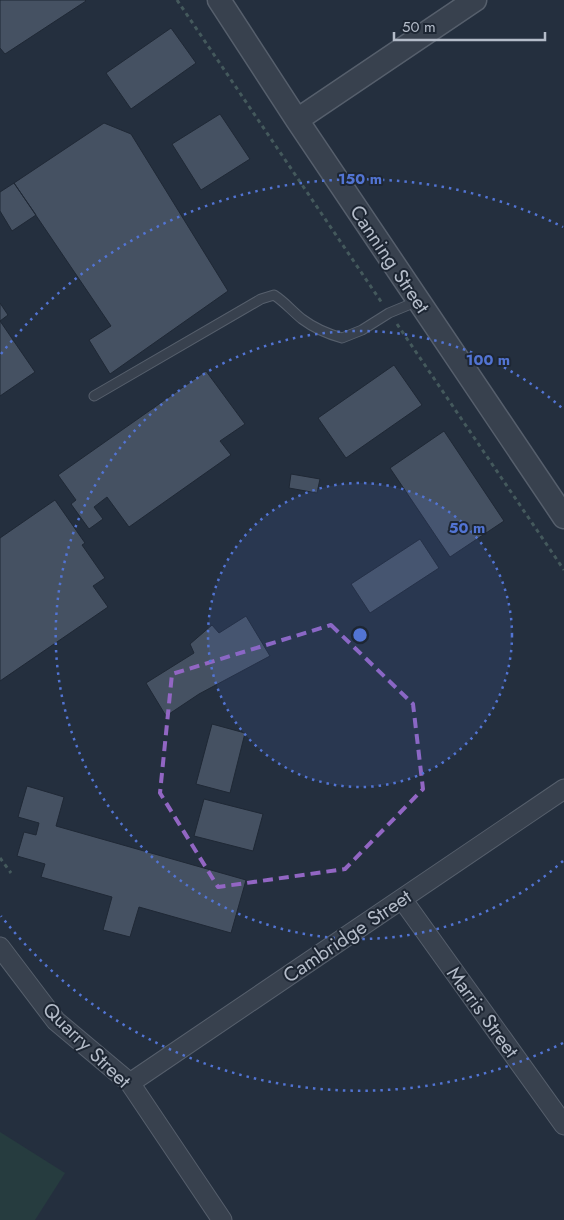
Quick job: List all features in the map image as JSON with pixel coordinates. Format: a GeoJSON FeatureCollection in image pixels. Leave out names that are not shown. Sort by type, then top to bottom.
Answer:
{"type":"FeatureCollection","features":[{"type":"Feature","properties":{"kind":"street","name":"Canning Street"},"geometry":{"type":"LineString","coordinates":[[219,0],[297,120],[564,517]]}},
{"type":"Feature","properties":{"kind":"street"},"geometry":{"type":"LineString","coordinates":[[297,120],[475,0]]}},
{"type":"Feature","properties":{"kind":"street","name":"Cambridge Street"},"geometry":{"type":"LineString","coordinates":[[130,1083],[564,789]]}},
{"type":"Feature","properties":{"kind":"street","name":"Marris Street"},"geometry":{"type":"LineString","coordinates":[[402,899],[564,1125]]}},
{"type":"Feature","properties":{"kind":"street","name":"Quarry Street"},"geometry":{"type":"LineString","coordinates":[[0,947],[56,1021],[130,1083],[222,1220]]}},
{"type":"Feature","properties":{"kind":"lane"},"geometry":{"type":"LineString","coordinates":[[94,396],[261,299],[274,295],[286,303],[302,319],[326,333],[342,338],[362,330],[389,313],[418,301]]}},
{"type":"Feature","properties":{"kind":"path"},"geometry":{"type":"LineString","coordinates":[[177,0],[564,570]]}},
{"type":"Feature","properties":{"kind":"path"},"geometry":{"type":"LineString","coordinates":[[0,858],[11,873]]}},
{"type":"Feature","properties":{"kind":"highlighted area"},"geometry":{"type":"Polygon","coordinates":[[[331,625],[413,704],[423,789],[345,869],[218,887],[160,793],[172,674],[331,625]]]}},
{"type":"Feature","properties":{"kind":"green space"},"geometry":{"type":"Polygon","coordinates":[[[0,1132],[65,1173],[35,1220],[0,1220],[0,1132]]]}},
{"type":"Feature","properties":{"kind":"building"},"geometry":{"type":"Polygon","coordinates":[[[0,0],[86,1],[5,54],[0,48],[0,0]]]}},
{"type":"Feature","properties":{"kind":"building"},"geometry":{"type":"Polygon","coordinates":[[[171,28],[196,63],[131,109],[106,73],[171,28]]]}},
{"type":"Feature","properties":{"kind":"building"},"geometry":{"type":"Polygon","coordinates":[[[220,114],[250,159],[201,190],[172,144],[220,114]]]}},
{"type":"Feature","properties":{"kind":"building"},"geometry":{"type":"Polygon","coordinates":[[[104,123],[131,134],[228,291],[110,374],[89,340],[111,326],[14,183],[104,123]]]}},
{"type":"Feature","properties":{"kind":"building"},"geometry":{"type":"Polygon","coordinates":[[[14,183],[36,215],[12,231],[0,211],[0,192],[14,183]]]}},
{"type":"Feature","properties":{"kind":"building"},"geometry":{"type":"Polygon","coordinates":[[[0,303],[8,315],[0,321],[0,303]]]}},
{"type":"Feature","properties":{"kind":"building"},"geometry":{"type":"Polygon","coordinates":[[[0,321],[35,372],[0,396],[0,321]]]}},
{"type":"Feature","properties":{"kind":"building"},"geometry":{"type":"Polygon","coordinates":[[[394,365],[422,405],[346,458],[318,418],[394,365]]]}},
{"type":"Feature","properties":{"kind":"building"},"geometry":{"type":"Polygon","coordinates":[[[206,371],[245,424],[220,441],[231,455],[129,527],[107,497],[94,507],[103,519],[89,529],[71,504],[76,500],[58,475],[206,371]]]}},
{"type":"Feature","properties":{"kind":"building"},"geometry":{"type":"Polygon","coordinates":[[[444,431],[504,521],[450,557],[390,468],[444,431]]]}},
{"type":"Feature","properties":{"kind":"building"},"geometry":{"type":"Polygon","coordinates":[[[291,474],[320,479],[317,493],[289,488],[291,474]]]}},
{"type":"Feature","properties":{"kind":"building"},"geometry":{"type":"Polygon","coordinates":[[[55,500],[85,543],[82,545],[105,578],[93,586],[108,607],[0,681],[0,538],[55,500]]]}},
{"type":"Feature","properties":{"kind":"building"},"geometry":{"type":"Polygon","coordinates":[[[420,539],[439,568],[370,613],[351,584],[420,539]]]}},
{"type":"Feature","properties":{"kind":"building"},"geometry":{"type":"Polygon","coordinates":[[[246,616],[270,656],[199,694],[166,716],[146,683],[194,653],[190,644],[212,625],[219,633],[246,616]]]}},
{"type":"Feature","properties":{"kind":"building"},"geometry":{"type":"Polygon","coordinates":[[[212,724],[245,733],[230,793],[196,784],[212,724]]]}},
{"type":"Feature","properties":{"kind":"building"},"geometry":{"type":"Polygon","coordinates":[[[27,786],[64,797],[56,826],[246,880],[231,933],[139,907],[130,937],[103,930],[112,897],[41,877],[45,864],[17,856],[24,832],[36,835],[39,823],[18,817],[27,786]]]}},
{"type":"Feature","properties":{"kind":"building"},"geometry":{"type":"Polygon","coordinates":[[[204,799],[263,814],[253,851],[194,836],[204,799]]]}}]}
